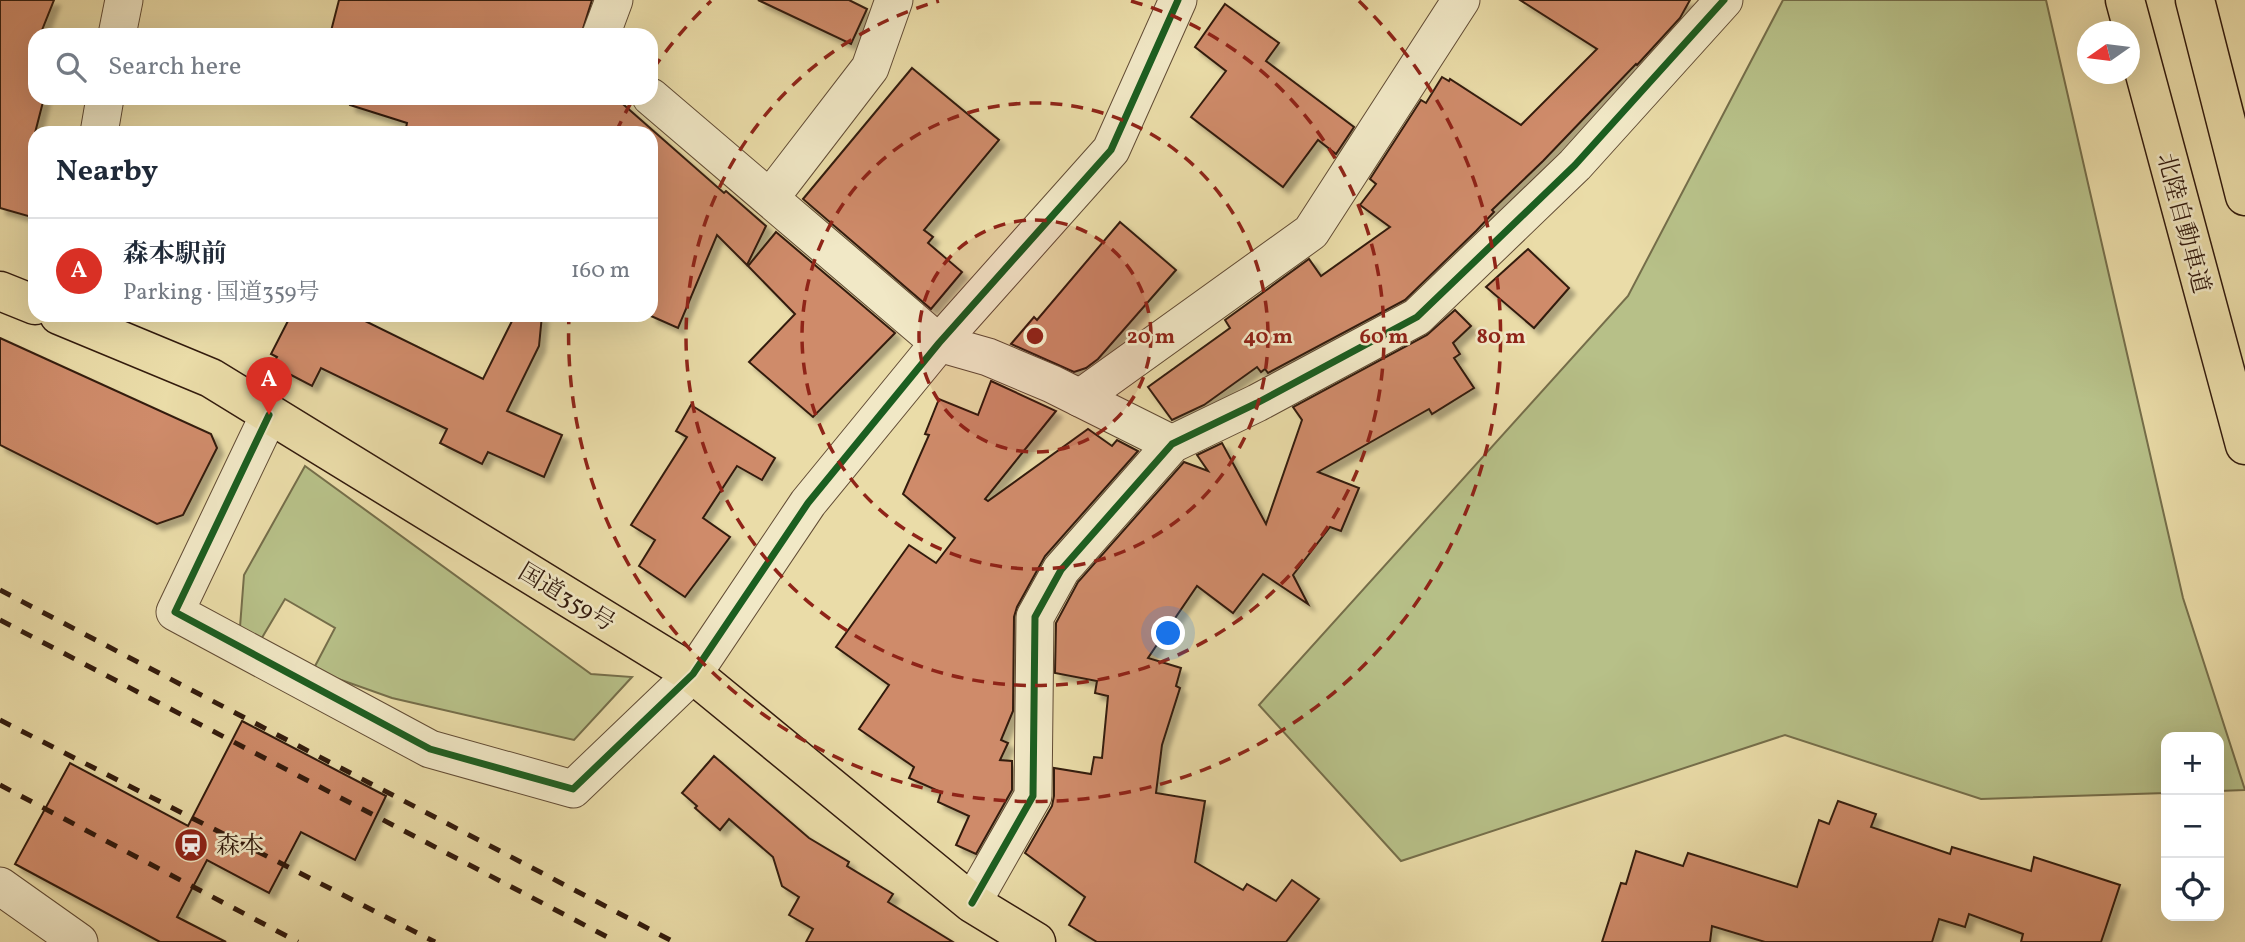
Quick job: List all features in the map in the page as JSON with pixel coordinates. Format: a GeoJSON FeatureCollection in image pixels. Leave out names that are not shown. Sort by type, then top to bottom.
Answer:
{"type":"FeatureCollection","features":[{"type":"Feature","properties":{"kind":"highway","name":"北陸自動車道"},"geometry":{"type":"LineString","coordinates":[[2125,0],[2245,445]]}},
{"type":"Feature","properties":{"kind":"highway"},"geometry":{"type":"LineString","coordinates":[[2195,0],[2245,196]]}},
{"type":"Feature","properties":{"kind":"highway"},"geometry":{"type":"LineString","coordinates":[[0,291],[28,302]]}},
{"type":"Feature","properties":{"kind":"highway","name":"国道359号"},"geometry":{"type":"LineString","coordinates":[[76,322],[211,378],[693,674],[972,903],[1036,942]]}},
{"type":"Feature","properties":{"kind":"street"},"geometry":{"type":"LineString","coordinates":[[118,28],[124,0]]}},
{"type":"Feature","properties":{"kind":"street"},"geometry":{"type":"LineString","coordinates":[[604,28],[614,0]]}},
{"type":"Feature","properties":{"kind":"street"},"geometry":{"type":"LineString","coordinates":[[770,198],[870,68],[894,0]]}},
{"type":"Feature","properties":{"kind":"street"},"geometry":{"type":"LineString","coordinates":[[268,415],[175,612],[430,749],[573,789],[693,674],[808,503],[939,343],[1111,150],[1178,0]]}},
{"type":"Feature","properties":{"kind":"street"},"geometry":{"type":"LineString","coordinates":[[1080,398],[1311,232],[1461,0]]}},
{"type":"Feature","properties":{"kind":"street"},"geometry":{"type":"LineString","coordinates":[[972,903],[1032,796],[1035,617],[1062,570],[1172,444],[1257,403],[1417,317],[1575,165],[1724,0]]}},
{"type":"Feature","properties":{"kind":"street"},"geometry":{"type":"LineString","coordinates":[[658,103],[939,343],[988,357],[1080,398],[1172,444]]}},
{"type":"Feature","properties":{"kind":"street"},"geometry":{"type":"LineString","coordinates":[[100,126],[104,105]]}},
{"type":"Feature","properties":{"kind":"street"},"geometry":{"type":"LineString","coordinates":[[0,886],[79,942]]}},
{"type":"Feature","properties":{"kind":"green space"},"geometry":{"type":"Polygon","coordinates":[[[1783,0],[2046,0],[2183,598],[2245,790],[2224,791],[2224,732],[2161,732],[2161,793],[1981,799],[1785,735],[1401,861],[1259,705],[1628,296],[1783,0]]]}},
{"type":"Feature","properties":{"kind":"green space"},"geometry":{"type":"Polygon","coordinates":[[[305,466],[591,674],[632,677],[574,740],[392,698],[313,670],[335,628],[285,599],[260,641],[240,627],[244,575],[305,466]]]}},
{"type":"Feature","properties":{"kind":"building"},"geometry":{"type":"Polygon","coordinates":[[[0,0],[54,0],[43,28],[28,28],[28,105],[42,105],[37,126],[28,126],[28,216],[0,208],[0,0]]]}},
{"type":"Feature","properties":{"kind":"building"},"geometry":{"type":"Polygon","coordinates":[[[339,0],[592,0],[583,28],[332,28],[339,0]]]}},
{"type":"Feature","properties":{"kind":"building"},"geometry":{"type":"Polygon","coordinates":[[[758,0],[849,0],[867,9],[851,44],[758,0]]]}},
{"type":"Feature","properties":{"kind":"building"},"geometry":{"type":"Polygon","coordinates":[[[1520,0],[1690,0],[1680,18],[1637,65],[1405,300],[1268,373],[1265,369],[1261,372],[1257,367],[1204,405],[1172,420],[1148,387],[1230,328],[1225,320],[1309,259],[1321,276],[1390,227],[1360,205],[1376,184],[1370,179],[1421,100],[1426,103],[1442,77],[1449,81],[1450,79],[1521,125],[1597,49],[1520,0]]]}},
{"type":"Feature","properties":{"kind":"building"},"geometry":{"type":"Polygon","coordinates":[[[1225,4],[1279,43],[1266,61],[1354,127],[1336,154],[1318,140],[1283,187],[1191,117],[1226,71],[1195,47],[1225,4]]]}},
{"type":"Feature","properties":{"kind":"building"},"geometry":{"type":"Polygon","coordinates":[[[912,68],[999,140],[924,230],[933,237],[928,243],[962,272],[931,309],[803,199],[912,68]]]}},
{"type":"Feature","properties":{"kind":"building"},"geometry":{"type":"Polygon","coordinates":[[[350,105],[624,105],[648,126],[406,126],[407,123],[350,105]]]}},
{"type":"Feature","properties":{"kind":"building"},"geometry":{"type":"Polygon","coordinates":[[[658,135],[766,226],[747,265],[717,235],[678,328],[658,319],[658,135]]]}},
{"type":"Feature","properties":{"kind":"building"},"geometry":{"type":"Polygon","coordinates":[[[1120,222],[1176,270],[1098,359],[1086,368],[1074,372],[1011,344],[1034,317],[1037,320],[1120,222]]]}},
{"type":"Feature","properties":{"kind":"building"},"geometry":{"type":"Polygon","coordinates":[[[776,232],[895,333],[813,417],[749,362],[795,314],[748,266],[776,232]]]}},
{"type":"Feature","properties":{"kind":"building"},"geometry":{"type":"Polygon","coordinates":[[[1528,249],[1569,288],[1534,328],[1486,287],[1528,249]]]}},
{"type":"Feature","properties":{"kind":"building"},"geometry":{"type":"Polygon","coordinates":[[[1455,310],[1471,326],[1453,343],[1460,354],[1454,358],[1474,388],[1432,414],[1429,409],[1318,472],[1359,488],[1341,531],[1330,527],[1293,575],[1308,604],[1263,574],[1233,613],[1197,586],[1148,658],[1181,668],[1176,686],[1180,688],[1162,745],[1156,793],[1205,801],[1195,862],[1243,890],[1247,884],[1276,901],[1292,880],[1319,899],[1286,942],[1097,942],[1069,925],[1085,897],[1025,853],[1052,806],[1054,768],[1091,774],[1094,757],[1102,758],[1108,696],[1095,693],[1097,681],[1055,673],[1056,623],[1078,582],[1184,462],[1208,471],[1197,455],[1222,443],[1266,524],[1302,420],[1293,407],[1427,335],[1455,310]]]}},
{"type":"Feature","properties":{"kind":"building"},"geometry":{"type":"Polygon","coordinates":[[[287,322],[367,322],[483,379],[512,322],[541,322],[539,346],[507,411],[562,435],[544,477],[488,452],[482,464],[440,443],[447,429],[321,368],[312,386],[272,365],[277,357],[271,354],[287,322]]]}},
{"type":"Feature","properties":{"kind":"building"},"geometry":{"type":"Polygon","coordinates":[[[0,338],[211,434],[217,448],[183,515],[157,524],[0,445],[0,338]]]}},
{"type":"Feature","properties":{"kind":"building"},"geometry":{"type":"Polygon","coordinates":[[[991,381],[1056,411],[985,499],[988,501],[1088,429],[1112,446],[1117,440],[1138,451],[1045,556],[1017,607],[1014,617],[1013,711],[1001,740],[1008,743],[1000,760],[1012,761],[1012,790],[976,854],[956,845],[969,816],[938,802],[941,792],[909,778],[914,767],[859,729],[889,685],[836,647],[909,545],[936,563],[955,538],[903,494],[929,435],[925,434],[939,399],[978,415],[991,381]]]}},
{"type":"Feature","properties":{"kind":"building"},"geometry":{"type":"Polygon","coordinates":[[[691,405],[775,458],[762,480],[737,466],[703,518],[730,537],[685,597],[639,566],[655,540],[631,525],[687,437],[676,431],[691,405]]]}},
{"type":"Feature","properties":{"kind":"building"},"geometry":{"type":"Polygon","coordinates":[[[242,721],[386,796],[355,860],[301,832],[269,893],[207,860],[177,917],[226,942],[160,942],[15,864],[70,763],[188,826],[242,721]]]}},
{"type":"Feature","properties":{"kind":"building"},"geometry":{"type":"Polygon","coordinates":[[[714,756],[809,838],[849,862],[847,866],[893,894],[888,902],[953,942],[806,942],[813,929],[789,915],[799,897],[782,886],[773,857],[729,819],[720,830],[682,793],[714,756]]]}},
{"type":"Feature","properties":{"kind":"building"},"geometry":{"type":"Polygon","coordinates":[[[1838,801],[1876,814],[1871,827],[1950,854],[1952,847],[2031,871],[2034,857],[2120,885],[2101,942],[2021,942],[2023,934],[1969,914],[1965,927],[1939,919],[1932,942],[1765,942],[1712,926],[1710,942],[1602,942],[1621,883],[1626,884],[1636,851],[1683,866],[1688,853],[1797,887],[1819,820],[1829,824],[1838,801]]]}},
{"type":"Feature","properties":{"kind":"railway"},"geometry":{"type":"LineString","coordinates":[[0,590],[674,942]]}},
{"type":"Feature","properties":{"kind":"railway"},"geometry":{"type":"LineString","coordinates":[[0,620],[617,942]]}},
{"type":"Feature","properties":{"kind":"railway"},"geometry":{"type":"LineString","coordinates":[[0,720],[435,942]]}},
{"type":"Feature","properties":{"kind":"railway"},"geometry":{"type":"LineString","coordinates":[[0,785],[298,942]]}},
{"type":"Feature","properties":{"kind":"cycle path"},"geometry":{"type":"LineString","coordinates":[[269,415],[175,612],[430,749],[573,789],[693,674],[808,503],[939,343],[1111,150],[1178,0]]}},
{"type":"Feature","properties":{"kind":"cycle path"},"geometry":{"type":"LineString","coordinates":[[972,903],[1033,796],[1035,617],[1061,570],[1172,444],[1257,403],[1417,317],[1575,165],[1724,0]]}},
{"type":"Feature","properties":{"kind":"place","name":"森本駅前"},"geometry":{"type":"Point","coordinates":[269,415]}},
{"type":"Feature","properties":{"kind":"place","name":"森本"},"geometry":{"type":"Point","coordinates":[191,845]}}]}
